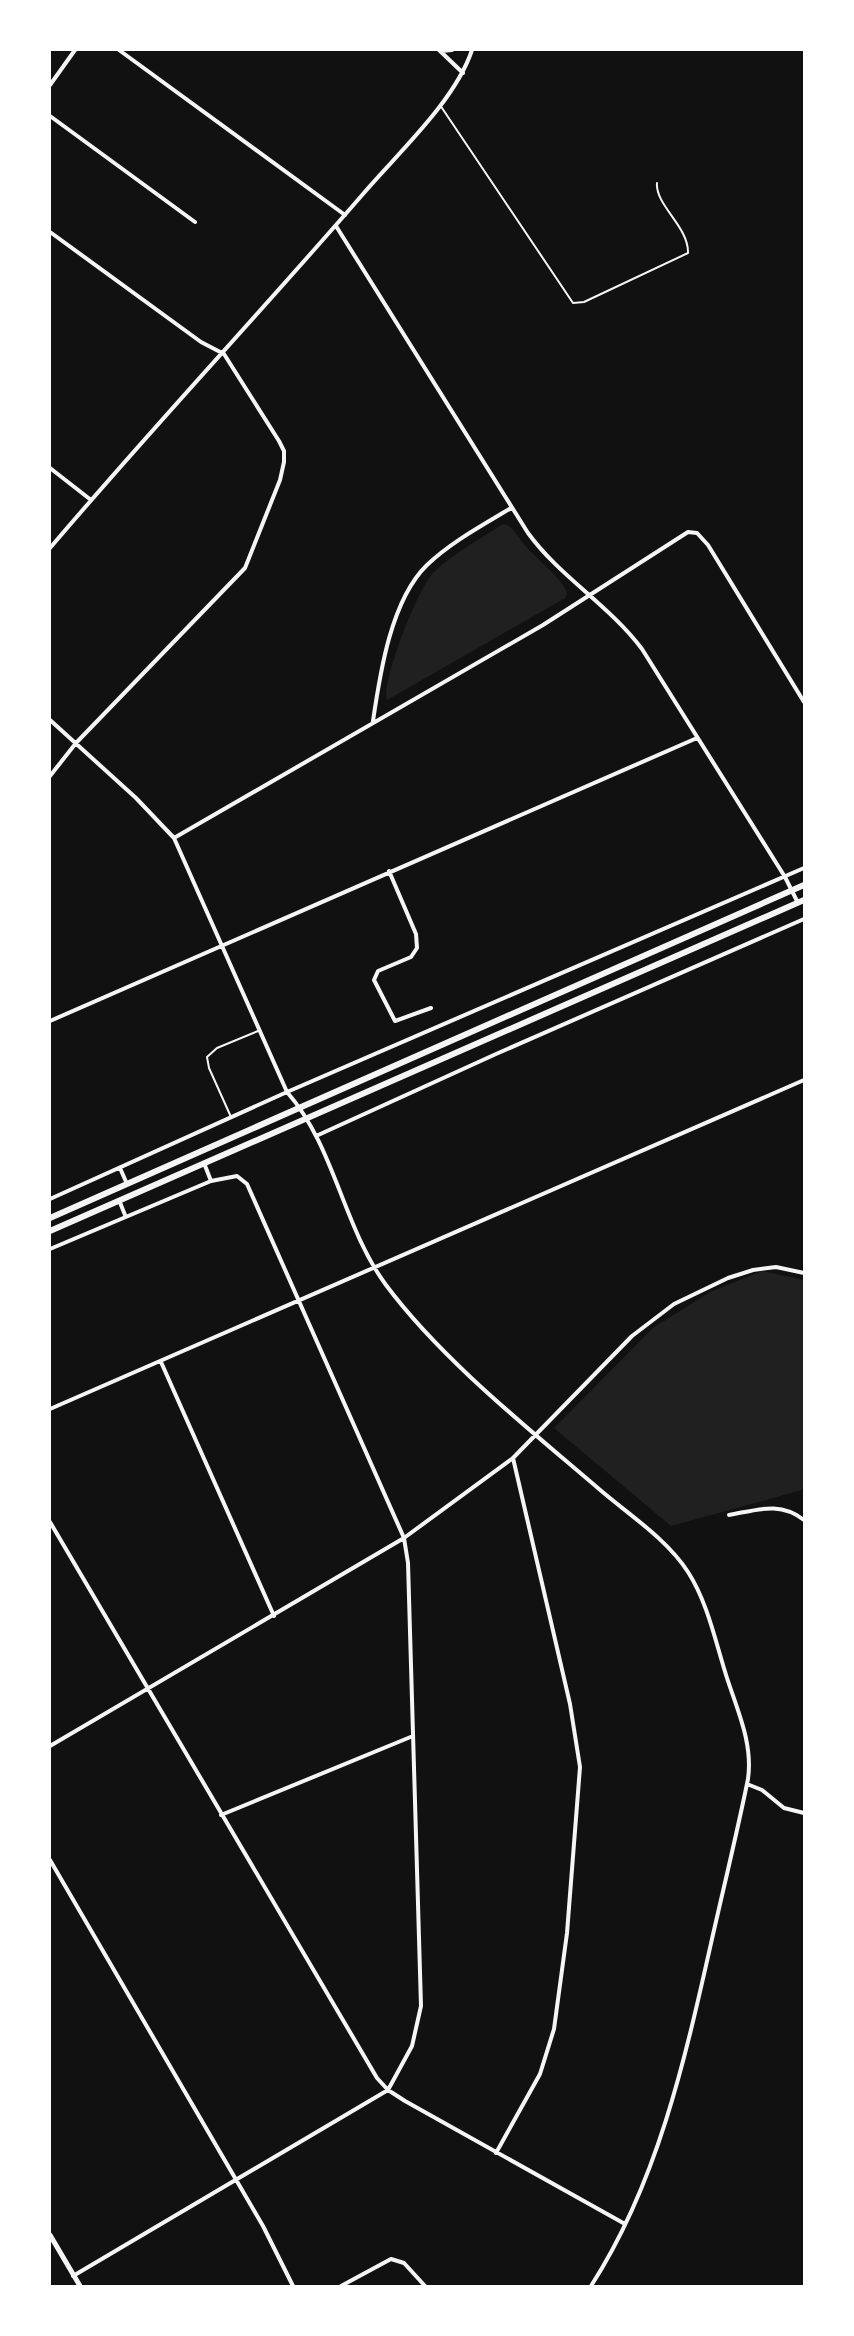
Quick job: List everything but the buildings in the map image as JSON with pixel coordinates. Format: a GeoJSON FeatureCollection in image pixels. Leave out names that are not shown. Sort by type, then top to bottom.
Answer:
{"type":"FeatureCollection","features":[{"type":"Feature","properties":{"kind":"main road"},"geometry":{"type":"LineString","coordinates":[[50,1218],[804,885]]}},
{"type":"Feature","properties":{"kind":"main road"},"geometry":{"type":"LineString","coordinates":[[50,1231],[801,901]]}},
{"type":"Feature","properties":{"kind":"main road"},"geometry":{"type":"LineString","coordinates":[[50,2235],[80,2286]]}},
{"type":"Feature","properties":{"kind":"street"},"geometry":{"type":"LineString","coordinates":[[50,85],[75,50]]}},
{"type":"Feature","properties":{"kind":"street"},"geometry":{"type":"LineString","coordinates":[[119,50],[345,215]]}},
{"type":"Feature","properties":{"kind":"street"},"geometry":{"type":"LineString","coordinates":[[440,50],[452,50]]}},
{"type":"Feature","properties":{"kind":"street"},"geometry":{"type":"LineString","coordinates":[[440,50],[463,72]]}},
{"type":"Feature","properties":{"kind":"street"},"geometry":{"type":"LineString","coordinates":[[50,548],[224,354],[439,105],[463,72],[472,50]]}},
{"type":"Feature","properties":{"kind":"street"},"geometry":{"type":"LineString","coordinates":[[50,116],[195,222]]}},
{"type":"Feature","properties":{"kind":"street"},"geometry":{"type":"LineString","coordinates":[[336,226],[511,508],[540,548],[591,594],[637,642],[801,901]]}},
{"type":"Feature","properties":{"kind":"street"},"geometry":{"type":"LineString","coordinates":[[50,232],[201,342],[224,354],[284,451],[284,462],[272,501],[242,572],[76,743],[50,776]]}},
{"type":"Feature","properties":{"kind":"street"},"geometry":{"type":"LineString","coordinates":[[50,468],[91,500]]}},
{"type":"Feature","properties":{"kind":"street"},"geometry":{"type":"LineString","coordinates":[[373,721],[386,653],[414,582],[435,559],[479,527],[511,508]]}},
{"type":"Feature","properties":{"kind":"street"},"geometry":{"type":"LineString","coordinates":[[174,838],[373,721],[543,625],[683,534],[697,533],[708,545],[804,702]]}},
{"type":"Feature","properties":{"kind":"street"},"geometry":{"type":"LineString","coordinates":[[50,720],[174,838],[288,1092],[300,1107],[316,1136],[375,1268],[397,1298],[428,1333],[536,1435],[673,1553],[694,1581],[746,1734],[750,1751],[747,1784],[688,2049],[673,2103],[625,2224],[591,2286]]}},
{"type":"Feature","properties":{"kind":"street"},"geometry":{"type":"LineString","coordinates":[[50,1021],[697,738]]}},
{"type":"Feature","properties":{"kind":"street"},"geometry":{"type":"LineString","coordinates":[[50,1198],[804,868]]}},
{"type":"Feature","properties":{"kind":"street"},"geometry":{"type":"LineString","coordinates":[[389,871],[416,934],[417,948],[411,957],[378,970],[374,980],[395,1021],[431,1008]]}},
{"type":"Feature","properties":{"kind":"street"},"geometry":{"type":"LineString","coordinates":[[316,1136],[804,919]]}},
{"type":"Feature","properties":{"kind":"street"},"geometry":{"type":"LineString","coordinates":[[50,1409],[804,1080]]}},
{"type":"Feature","properties":{"kind":"street"},"geometry":{"type":"LineString","coordinates":[[204,1162],[211,1181]]}},
{"type":"Feature","properties":{"kind":"street"},"geometry":{"type":"LineString","coordinates":[[120,1168],[127,1184]]}},
{"type":"Feature","properties":{"kind":"street"},"geometry":{"type":"LineString","coordinates":[[50,1249],[125,1215],[211,1181],[237,1176],[244,1180],[270,1232],[404,1538],[408,1563],[419,1877],[420,2019],[412,2046],[388,2090],[73,2276]]}},
{"type":"Feature","properties":{"kind":"street"},"geometry":{"type":"LineString","coordinates":[[119,1200],[125,1215]]}},
{"type":"Feature","properties":{"kind":"street"},"geometry":{"type":"LineString","coordinates":[[50,1746],[404,1538],[513,1458],[632,1336],[674,1304],[728,1278],[753,1270],[776,1267],[804,1273]]}},
{"type":"Feature","properties":{"kind":"street"},"geometry":{"type":"LineString","coordinates":[[161,1362],[274,1616]]}},
{"type":"Feature","properties":{"kind":"street"},"geometry":{"type":"LineString","coordinates":[[496,2153],[540,2074],[554,2029],[567,1933],[581,1755],[513,1458]]}},
{"type":"Feature","properties":{"kind":"street"},"geometry":{"type":"LineString","coordinates":[[729,1515],[775,1507],[797,1514],[804,1520]]}},
{"type":"Feature","properties":{"kind":"street"},"geometry":{"type":"LineString","coordinates":[[50,1522],[149,1688],[368,2067],[388,2090],[625,2224]]}},
{"type":"Feature","properties":{"kind":"street"},"geometry":{"type":"LineString","coordinates":[[221,1815],[413,1736]]}},
{"type":"Feature","properties":{"kind":"street"},"geometry":{"type":"LineString","coordinates":[[747,1784],[762,1790],[784,1808],[804,1813]]}},
{"type":"Feature","properties":{"kind":"street"},"geometry":{"type":"LineString","coordinates":[[50,1860],[237,2180],[275,2248],[293,2286]]}},
{"type":"Feature","properties":{"kind":"street"},"geometry":{"type":"LineString","coordinates":[[340,2286],[391,2259],[404,2263],[425,2286]]}},
{"type":"Feature","properties":{"kind":"lane"},"geometry":{"type":"LineString","coordinates":[[439,105],[573,303],[584,302],[688,253],[675,218],[658,193],[657,183]]}},
{"type":"Feature","properties":{"kind":"lane"},"geometry":{"type":"LineString","coordinates":[[231,1117],[209,1068],[207,1057],[217,1048],[261,1030]]}},
{"type":"Feature","properties":{"kind":"shaded area"},"geometry":{"type":"Polygon","coordinates":[[[503,524],[513,530],[525,546],[560,581],[567,594],[565,598],[387,700],[395,655],[427,580],[467,546],[503,524]]]}},
{"type":"Feature","properties":{"kind":"shaded area"},"geometry":{"type":"Polygon","coordinates":[[[762,1271],[804,1280],[804,1481],[802,1490],[671,1526],[554,1428],[653,1328],[710,1292],[762,1271]]]}}]}
